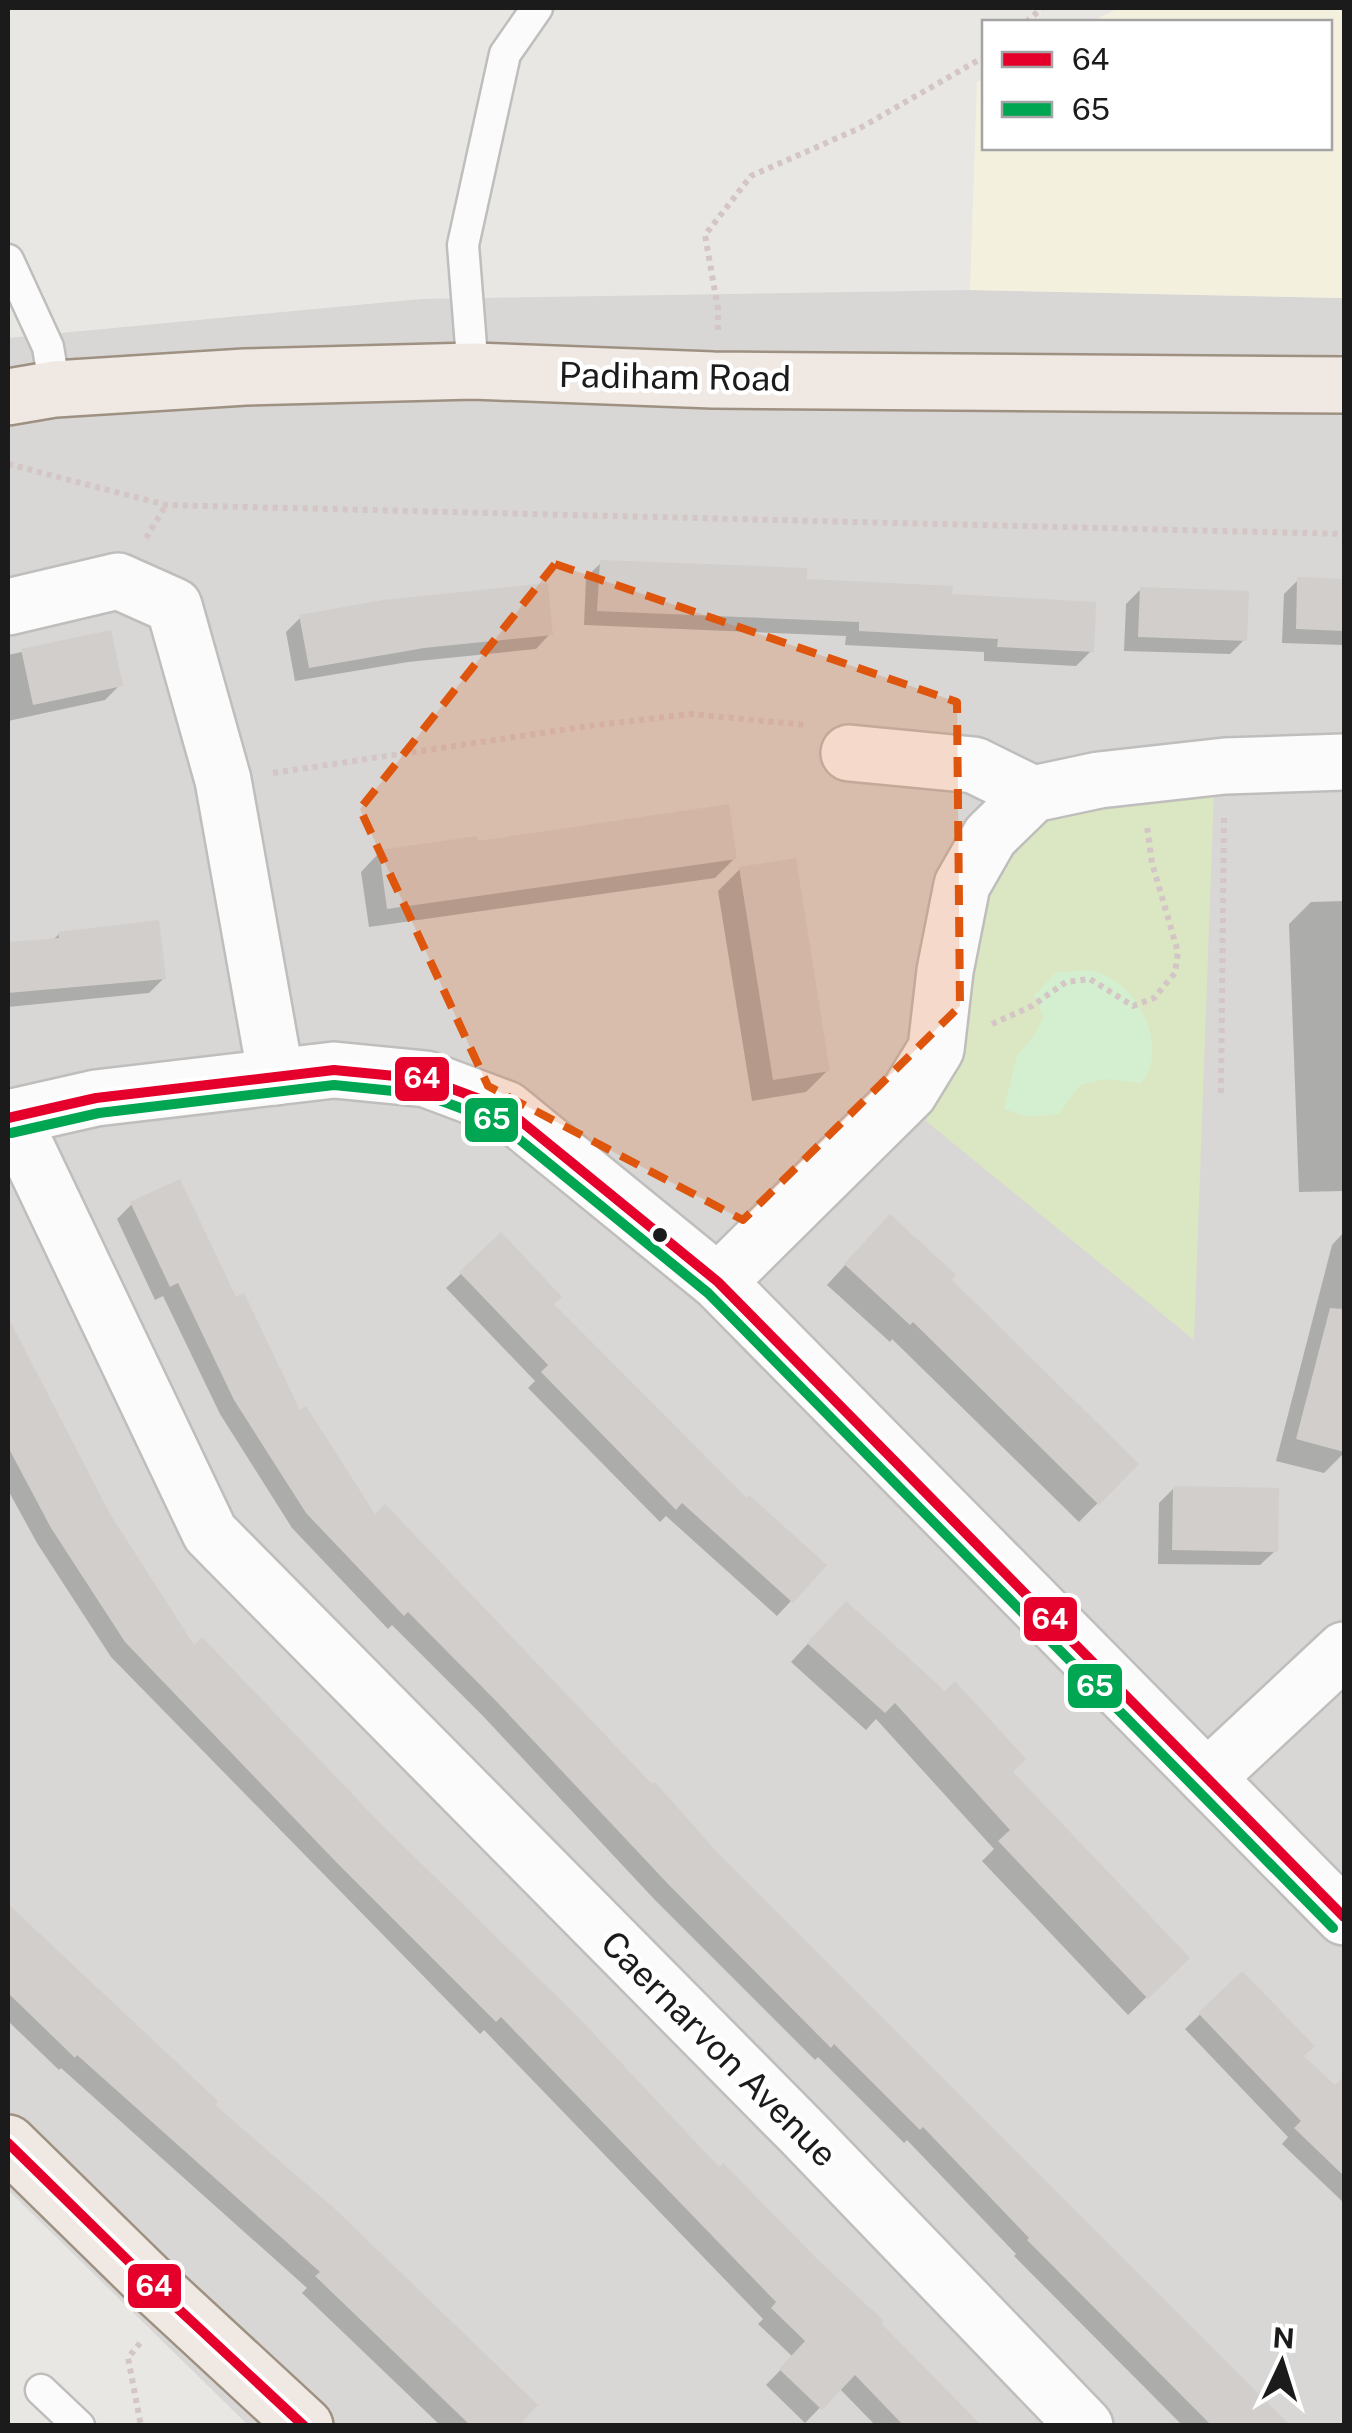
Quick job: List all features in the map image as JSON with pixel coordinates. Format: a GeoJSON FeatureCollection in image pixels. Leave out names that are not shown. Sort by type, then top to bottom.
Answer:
{"type":"FeatureCollection","features":[{"type":"Feature","properties":{"kind":"main road","name":"Padiham Road"},"geometry":{"type":"LineString","coordinates":[[31,393],[245,377],[473,372],[714,380],[1344,385]]}},
{"type":"Feature","properties":{"kind":"main road"},"geometry":{"type":"LineString","coordinates":[[8,2143],[305,2426]]}},
{"type":"Feature","properties":{"kind":"street"},"geometry":{"type":"LineString","coordinates":[[8,607],[118,582],[174,606],[222,780],[276,1078]]}},
{"type":"Feature","properties":{"kind":"street"},"geometry":{"type":"LineString","coordinates":[[849,753],[974,765],[1033,794]]}},
{"type":"Feature","properties":{"kind":"street"},"geometry":{"type":"LineString","coordinates":[[718,1282],[909,1093],[936,1049],[945,971],[962,886],[990,836],[1033,794],[1147,774],[1225,766],[1344,762]]}},
{"type":"Feature","properties":{"kind":"street"},"geometry":{"type":"LineString","coordinates":[[10,1117],[96,1098],[334,1070],[426,1079],[506,1109],[718,1282],[1344,1917]]}},
{"type":"Feature","properties":{"kind":"street","name":"Caernarvon Avenue"},"geometry":{"type":"LineString","coordinates":[[10,1117],[210,1533],[802,2132],[1085,2426]]}},
{"type":"Feature","properties":{"kind":"street"},"geometry":{"type":"LineString","coordinates":[[1207,1778],[1344,1650]]}},
{"type":"Feature","properties":{"kind":"lane"},"geometry":{"type":"LineString","coordinates":[[473,372],[463,245],[505,54],[538,8]]}},
{"type":"Feature","properties":{"kind":"lane"},"geometry":{"type":"LineString","coordinates":[[8,260],[48,347],[31,393]]}},
{"type":"Feature","properties":{"kind":"lane"},"geometry":{"type":"LineString","coordinates":[[41,2390],[78,2426]]}},
{"type":"Feature","properties":{"kind":"path"},"geometry":{"type":"LineString","coordinates":[[718,327],[705,234],[751,176],[860,128],[982,57]]}},
{"type":"Feature","properties":{"kind":"path"},"geometry":{"type":"LineString","coordinates":[[8,464],[166,505],[1344,534]]}},
{"type":"Feature","properties":{"kind":"path"},"geometry":{"type":"LineString","coordinates":[[222,780],[691,714],[816,726],[849,753]]}},
{"type":"Feature","properties":{"kind":"path"},"geometry":{"type":"LineString","coordinates":[[1221,1093],[1225,766]]}},
{"type":"Feature","properties":{"kind":"path"},"geometry":{"type":"LineString","coordinates":[[941,1018],[966,1024],[997,1024],[1066,982],[1090,979],[1132,1006],[1154,998],[1165,986],[1175,974],[1178,952],[1152,862],[1145,816],[1154,796],[1147,774]]}},
{"type":"Feature","properties":{"kind":"path"},"geometry":{"type":"LineString","coordinates":[[141,2426],[128,2358],[173,2304]]}},
{"type":"Feature","properties":{"kind":"highlighted area"},"geometry":{"type":"Polygon","coordinates":[[[555,564],[957,702],[960,1006],[743,1220],[488,1086],[360,809],[555,564]]]}},
{"type":"Feature","properties":{"kind":"shaded area"},"geometry":{"type":"Polygon","coordinates":[[[1119,8],[1344,8],[1344,298],[970,290],[977,82],[982,80],[982,150],[1332,150],[1332,20],[1095,20],[1119,8]]]}},
{"type":"Feature","properties":{"kind":"shaded area"},"geometry":{"type":"Polygon","coordinates":[[[970,290],[1344,298],[1344,2425],[248,2425],[8,2190],[8,338],[421,299],[970,290]]]}},
{"type":"Feature","properties":{"kind":"green space"},"geometry":{"type":"Polygon","coordinates":[[[1214,789],[1194,1340],[926,1121],[979,898],[1050,813],[1214,789]]]}},
{"type":"Feature","properties":{"kind":"green space"},"geometry":{"type":"Polygon","coordinates":[[[1056,972],[1097,972],[1112,978],[1125,989],[1145,1018],[1152,1053],[1141,1083],[1104,1079],[1080,1085],[1059,1114],[1029,1117],[1004,1109],[1017,1056],[1036,1033],[1043,1017],[1035,995],[1056,972]]]}},
{"type":"Feature","properties":{"kind":"building"},"geometry":{"type":"Polygon","coordinates":[[[600,560],[807,568],[807,579],[953,586],[952,594],[1096,602],[1094,652],[997,647],[998,639],[859,631],[859,622],[597,611],[600,560]]]}},
{"type":"Feature","properties":{"kind":"building"},"geometry":{"type":"Polygon","coordinates":[[[1297,577],[1344,579],[1344,631],[1296,629],[1297,577]]]}},
{"type":"Feature","properties":{"kind":"building"},"geometry":{"type":"Polygon","coordinates":[[[548,583],[553,635],[424,648],[309,668],[299,615],[383,600],[548,583]]]}},
{"type":"Feature","properties":{"kind":"building"},"geometry":{"type":"Polygon","coordinates":[[[1140,587],[1249,591],[1247,641],[1138,637],[1140,587]]]}},
{"type":"Feature","properties":{"kind":"building"},"geometry":{"type":"Polygon","coordinates":[[[111,630],[123,686],[33,705],[21,649],[111,630]]]}},
{"type":"Feature","properties":{"kind":"building"},"geometry":{"type":"Polygon","coordinates":[[[729,804],[737,859],[387,909],[379,850],[477,836],[478,841],[729,804]]]}},
{"type":"Feature","properties":{"kind":"building"},"geometry":{"type":"Polygon","coordinates":[[[796,858],[830,1071],[773,1080],[739,867],[796,858]]]}},
{"type":"Feature","properties":{"kind":"building"},"geometry":{"type":"Polygon","coordinates":[[[159,920],[166,979],[8,993],[8,942],[59,938],[58,932],[159,920]]]}},
{"type":"Feature","properties":{"kind":"building"},"geometry":{"type":"Polygon","coordinates":[[[180,1179],[236,1297],[244,1293],[300,1410],[306,1406],[375,1514],[385,1504],[652,1784],[655,1782],[716,1851],[1291,2426],[1212,2426],[1027,2240],[923,2127],[920,2130],[834,2044],[831,2048],[669,1885],[497,1702],[408,1612],[404,1616],[306,1513],[234,1400],[178,1283],[170,1287],[130,1202],[180,1179]]]}},
{"type":"Feature","properties":{"kind":"building"},"geometry":{"type":"Polygon","coordinates":[[[890,1214],[956,1275],[952,1280],[1139,1464],[1099,1505],[913,1322],[910,1325],[844,1264],[890,1214]]]}},
{"type":"Feature","properties":{"kind":"building"},"geometry":{"type":"Polygon","coordinates":[[[501,1232],[562,1297],[554,1304],[747,1498],[749,1495],[827,1565],[793,1603],[682,1503],[676,1510],[541,1372],[548,1365],[459,1272],[501,1232]]]}},
{"type":"Feature","properties":{"kind":"building"},"geometry":{"type":"Polygon","coordinates":[[[1330,1308],[1344,1309],[1344,1452],[1296,1439],[1330,1308]]]}},
{"type":"Feature","properties":{"kind":"building"},"geometry":{"type":"Polygon","coordinates":[[[8,1317],[110,1514],[194,1645],[202,1637],[380,1823],[579,2018],[719,2167],[723,2163],[883,2320],[881,2323],[982,2426],[904,2426],[855,2375],[822,2410],[779,2369],[805,2341],[771,2308],[776,2302],[501,2017],[496,2022],[125,1642],[51,1528],[8,1447],[8,1317]]]}},
{"type":"Feature","properties":{"kind":"building"},"geometry":{"type":"Polygon","coordinates":[[[1173,1486],[1279,1488],[1278,1552],[1172,1550],[1173,1486]]]}},
{"type":"Feature","properties":{"kind":"building"},"geometry":{"type":"Polygon","coordinates":[[[846,1601],[945,1691],[955,1681],[1026,1759],[1013,1772],[1190,1958],[1148,1999],[998,1841],[1010,1830],[895,1703],[885,1713],[807,1643],[846,1601]]]}},
{"type":"Feature","properties":{"kind":"building"},"geometry":{"type":"Polygon","coordinates":[[[8,1904],[218,2101],[215,2105],[335,2209],[538,2405],[518,2426],[471,2426],[315,2276],[320,2272],[77,2055],[75,2058],[8,1993],[8,1904]]]}},
{"type":"Feature","properties":{"kind":"building"},"geometry":{"type":"Polygon","coordinates":[[[1242,1971],[1315,2046],[1304,2056],[1335,2085],[1344,2076],[1344,2176],[1294,2128],[1301,2121],[1198,2013],[1242,1971]]]}},
{"type":"Feature","properties":{"kind":"transit line","name":"64"},"geometry":{"type":"LineString","coordinates":[[8,1118],[96,1098],[334,1070],[426,1079],[506,1109],[718,1282],[1344,1917]]}},
{"type":"Feature","properties":{"kind":"transit line","name":"65"},"geometry":{"type":"LineString","coordinates":[[11,1133],[99,1113],[334,1085],[423,1094],[498,1122],[708,1293],[1333,1928]]}},
{"type":"Feature","properties":{"kind":"transit line","name":"64"},"geometry":{"type":"LineString","coordinates":[[8,2143],[304,2426]]}}]}
